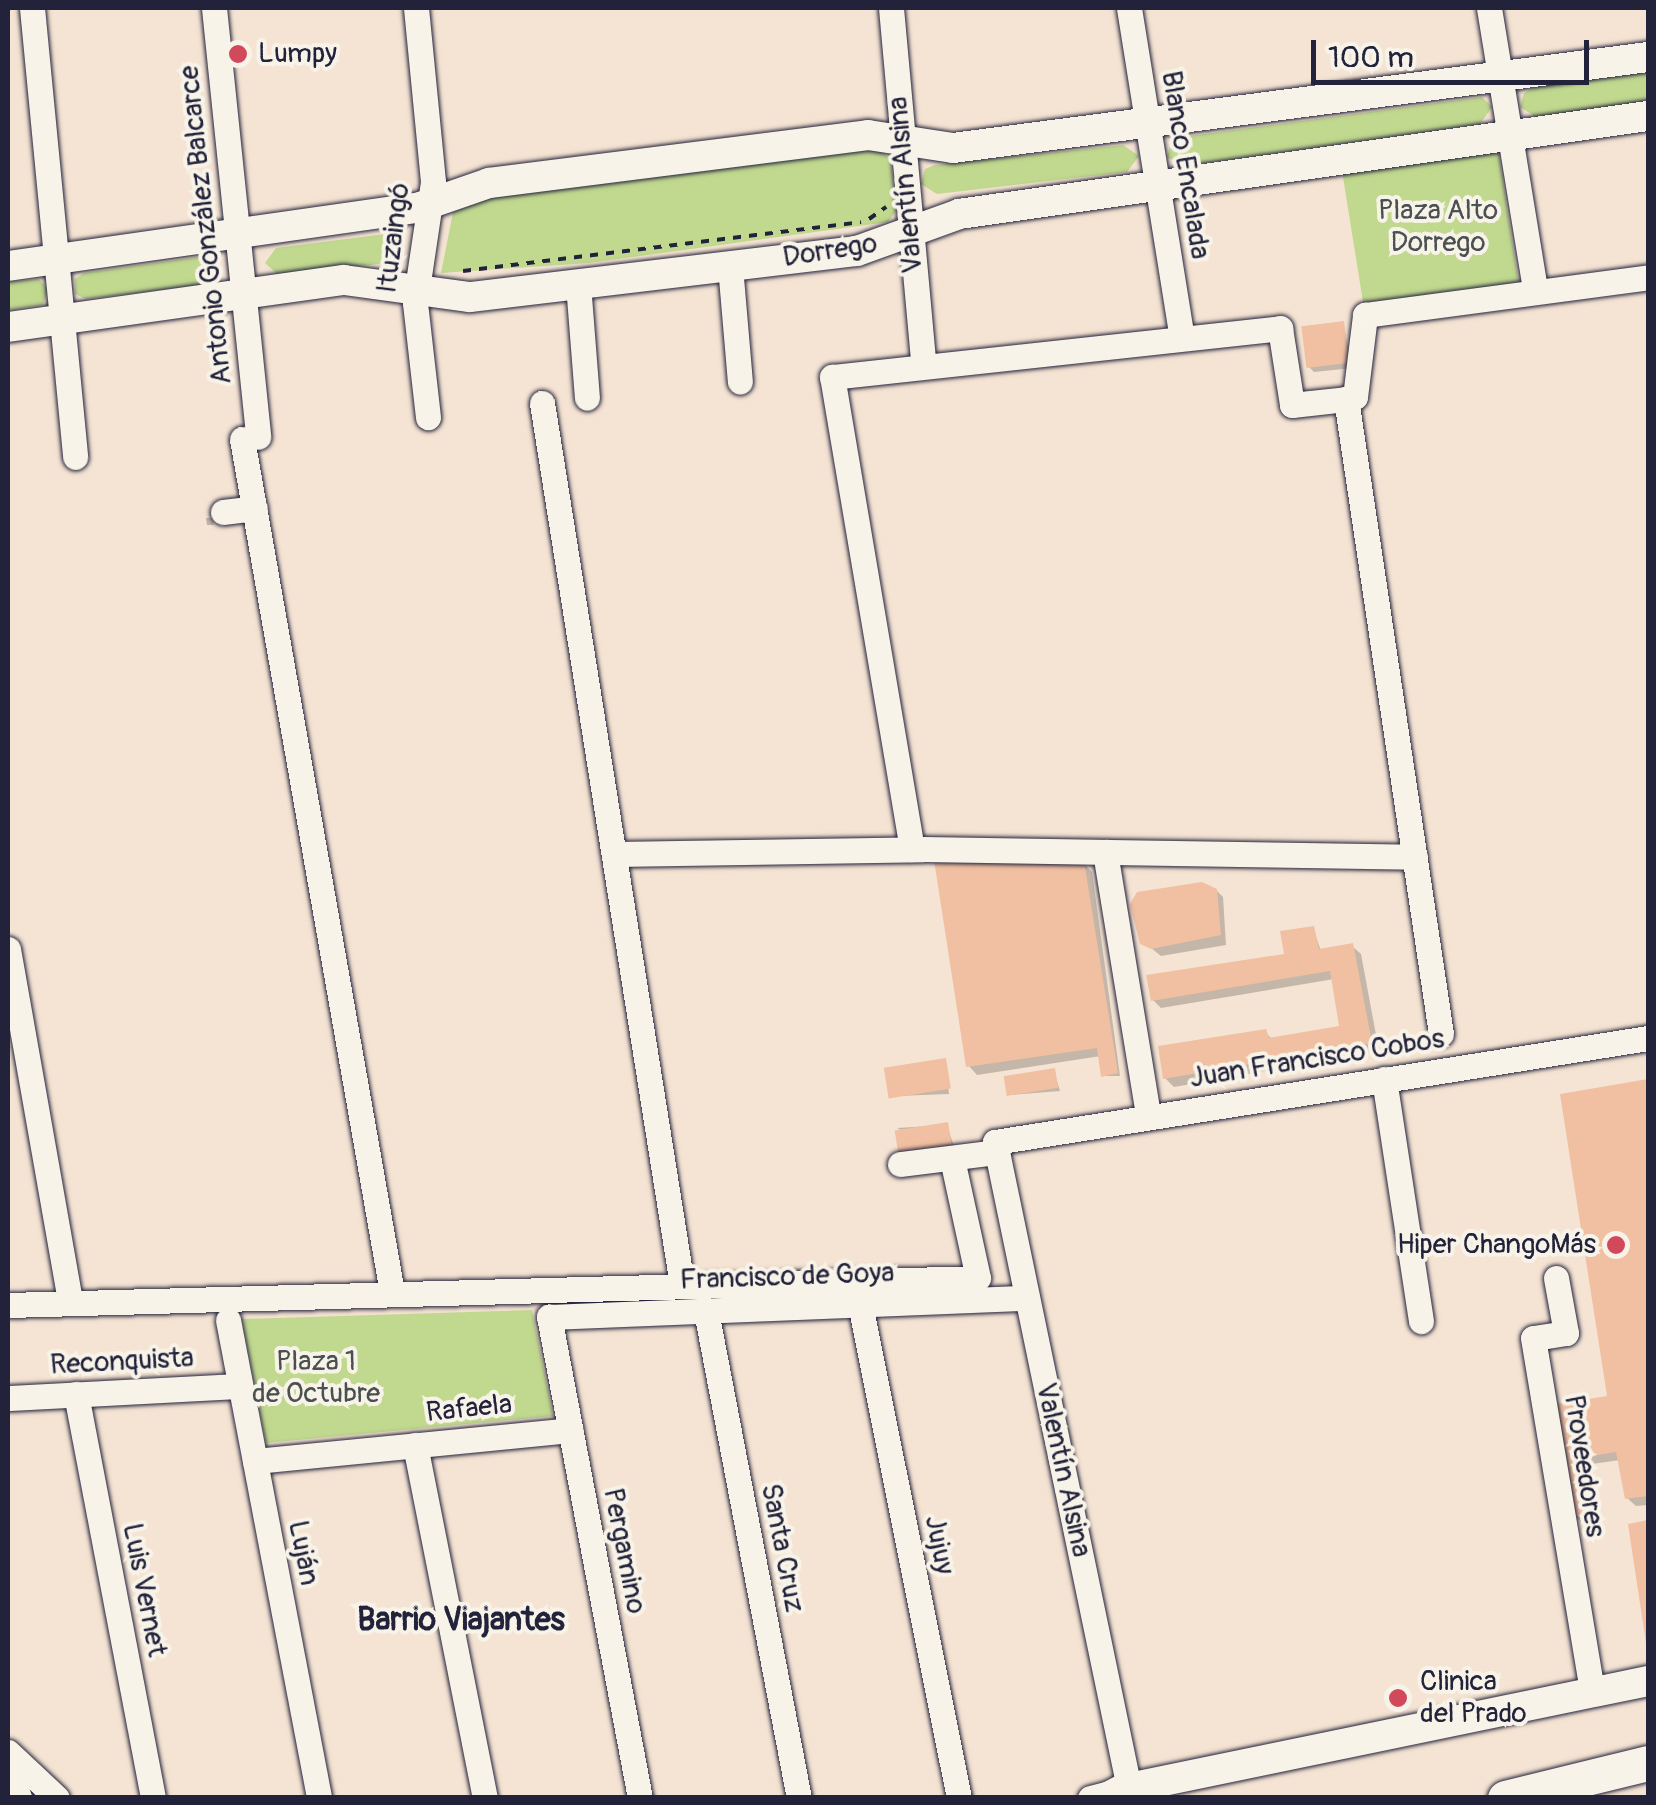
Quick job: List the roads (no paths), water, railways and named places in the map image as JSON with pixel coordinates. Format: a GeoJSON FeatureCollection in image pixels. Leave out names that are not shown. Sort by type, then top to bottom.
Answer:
{"type":"FeatureCollection","features":[{"type":"Feature","properties":{"kind":"highway"},"geometry":{"type":"LineString","coordinates":[[1505,1798],[1648,1763]]}},
{"type":"Feature","properties":{"kind":"main road"},"geometry":{"type":"LineString","coordinates":[[8,266],[431,204],[508,180],[868,135],[952,148],[1149,126],[1648,57]]}},
{"type":"Feature","properties":{"kind":"main road","name":"Dorrego"},"geometry":{"type":"LineString","coordinates":[[8,326],[344,280],[417,279],[470,296],[856,251],[959,214],[1648,116]]}},
{"type":"Feature","properties":{"kind":"main road"},"geometry":{"type":"LineString","coordinates":[[1123,1794],[1648,1681]]}},
{"type":"Feature","properties":{"kind":"street"},"geometry":{"type":"LineString","coordinates":[[32,8],[76,457]]}},
{"type":"Feature","properties":{"kind":"street","name":"Antonio González Balcarce"},"geometry":{"type":"LineString","coordinates":[[214,8],[242,293],[255,508],[392,1292]]}},
{"type":"Feature","properties":{"kind":"street","name":"Ituzaingó"},"geometry":{"type":"LineString","coordinates":[[416,8],[431,204],[417,279],[428,416]]}},
{"type":"Feature","properties":{"kind":"street","name":"Valentín Alsina"},"geometry":{"type":"LineString","coordinates":[[891,8],[923,362]]}},
{"type":"Feature","properties":{"kind":"street","name":"Blanco Encalada"},"geometry":{"type":"LineString","coordinates":[[1130,8],[1181,332]]}},
{"type":"Feature","properties":{"kind":"street"},"geometry":{"type":"LineString","coordinates":[[1489,8],[1534,283]]}},
{"type":"Feature","properties":{"kind":"street"},"geometry":{"type":"LineString","coordinates":[[730,266],[740,382]]}},
{"type":"Feature","properties":{"kind":"street"},"geometry":{"type":"LineString","coordinates":[[912,848],[832,377],[1280,328],[1292,405],[1346,399],[1355,397],[1365,315],[1648,277]]}},
{"type":"Feature","properties":{"kind":"street"},"geometry":{"type":"LineString","coordinates":[[578,284],[587,398]]}},
{"type":"Feature","properties":{"kind":"street"},"geometry":{"type":"LineString","coordinates":[[1346,399],[1441,1034]]}},
{"type":"Feature","properties":{"kind":"street"},"geometry":{"type":"LineString","coordinates":[[542,403],[682,1285]]}},
{"type":"Feature","properties":{"kind":"street"},"geometry":{"type":"LineString","coordinates":[[223,512],[255,508]]}},
{"type":"Feature","properties":{"kind":"street"},"geometry":{"type":"LineString","coordinates":[[614,854],[912,848],[1414,857]]}},
{"type":"Feature","properties":{"kind":"street"},"geometry":{"type":"LineString","coordinates":[[1105,852],[1148,1116]]}},
{"type":"Feature","properties":{"kind":"street"},"geometry":{"type":"LineString","coordinates":[[8,948],[70,1302]]}},
{"type":"Feature","properties":{"kind":"street","name":"Juan Francisco Cobos"},"geometry":{"type":"LineString","coordinates":[[900,1164],[952,1159],[1148,1116],[1648,1038]]}},
{"type":"Feature","properties":{"kind":"street"},"geometry":{"type":"LineString","coordinates":[[1384,1079],[1421,1321]]}},
{"type":"Feature","properties":{"kind":"street","name":"Valentín Alsina"},"geometry":{"type":"LineString","coordinates":[[996,1147],[1123,1794]]}},
{"type":"Feature","properties":{"kind":"street"},"geometry":{"type":"LineString","coordinates":[[8,1305],[978,1278],[952,1159]]}},
{"type":"Feature","properties":{"kind":"street","name":"Proveedores"},"geometry":{"type":"LineString","coordinates":[[1556,1278],[1566,1333],[1532,1338],[1592,1692]]}},
{"type":"Feature","properties":{"kind":"street","name":"Francisco de Goya"},"geometry":{"type":"LineString","coordinates":[[548,1316],[1027,1298]]}},
{"type":"Feature","properties":{"kind":"street","name":"Jujuy"},"geometry":{"type":"LineString","coordinates":[[860,1304],[959,1798]]}},
{"type":"Feature","properties":{"kind":"street","name":"Santa Cruz"},"geometry":{"type":"LineString","coordinates":[[706,1310],[800,1798]]}},
{"type":"Feature","properties":{"kind":"street","name":"Pergamino"},"geometry":{"type":"LineString","coordinates":[[548,1316],[640,1798]]}},
{"type":"Feature","properties":{"kind":"street","name":"Luján"},"geometry":{"type":"LineString","coordinates":[[228,1320],[319,1798]]}},
{"type":"Feature","properties":{"kind":"street","name":"Reconquista"},"geometry":{"type":"LineString","coordinates":[[8,1398],[240,1386]]}},
{"type":"Feature","properties":{"kind":"street","name":"Luis Vernet"},"geometry":{"type":"LineString","coordinates":[[76,1394],[153,1798]]}},
{"type":"Feature","properties":{"kind":"street","name":"Rafaela"},"geometry":{"type":"LineString","coordinates":[[255,1460],[570,1430]]}},
{"type":"Feature","properties":{"kind":"street"},"geometry":{"type":"LineString","coordinates":[[415,1445],[484,1798]]}},
{"type":"Feature","properties":{"kind":"street"},"geometry":{"type":"LineString","coordinates":[[8,1752],[57,1798]]}},
{"type":"Feature","properties":{"kind":"street"},"geometry":{"type":"LineString","coordinates":[[8,1767],[19,1798]]}},
{"type":"Feature","properties":{"kind":"street"},"geometry":{"type":"LineString","coordinates":[[1090,1798],[1123,1794]]}},
{"type":"Feature","properties":{"kind":"place","name":"Lumpy"},"geometry":{"type":"Point","coordinates":[238,54]}},
{"type":"Feature","properties":{"kind":"place","name":"Hiper ChangoMás"},"geometry":{"type":"Point","coordinates":[1616,1245]}},
{"type":"Feature","properties":{"kind":"place","name":"Clinica del Prado"},"geometry":{"type":"Point","coordinates":[1398,1698]}},
{"type":"Feature","properties":{"kind":"district","name":"Barrio Viajantes"},"geometry":{"type":"Point","coordinates":[461,1620]}},
{"type":"Feature","properties":{"kind":"park label","name":"Plaza Alto Dorrego"},"geometry":{"type":"Point","coordinates":[1438,227]}},
{"type":"Feature","properties":{"kind":"park label","name":"Plaza 1 de Octubre"},"geometry":{"type":"Point","coordinates":[316,1378]}}]}
